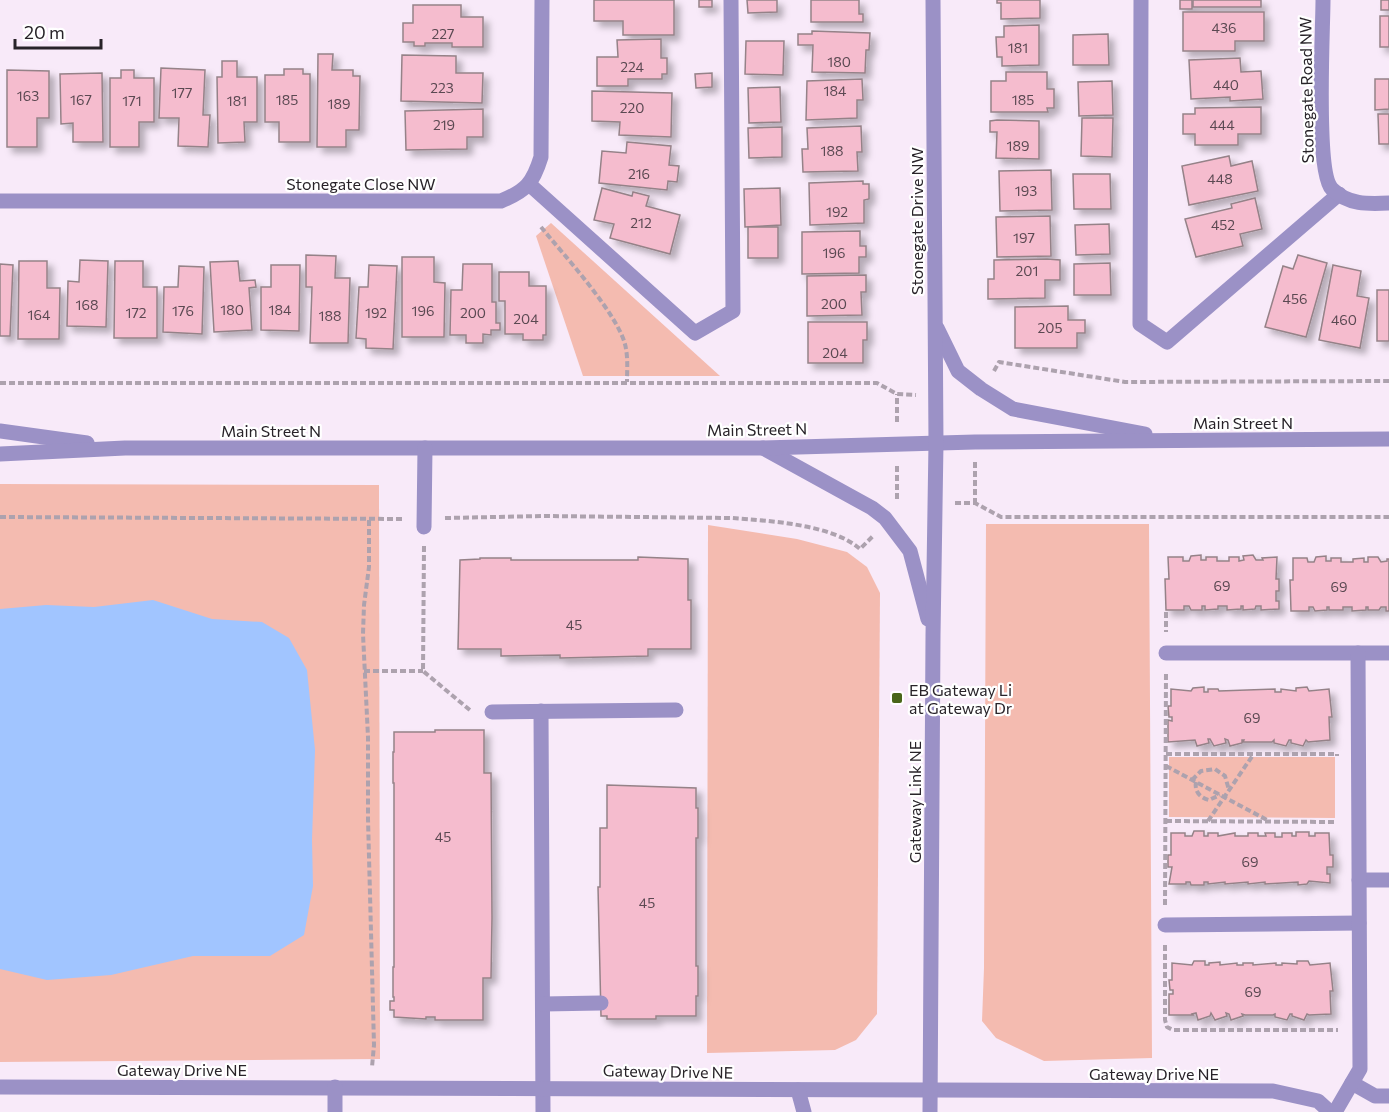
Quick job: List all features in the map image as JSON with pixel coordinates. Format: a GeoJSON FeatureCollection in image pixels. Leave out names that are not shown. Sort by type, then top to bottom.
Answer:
{"type":"FeatureCollection","features":[{"type":"Feature","properties":{"kind":"street"},"geometry":{"type":"LineString","coordinates":[[543,0],[541,157],[537,171],[529,184],[695,333],[732,311],[731,0]]}},
{"type":"Feature","properties":{"kind":"street","name":"Stonegate Drive NW"},"geometry":{"type":"LineString","coordinates":[[933,0],[936,443]]}},
{"type":"Feature","properties":{"kind":"street"},"geometry":{"type":"LineString","coordinates":[[1141,0],[1140,324],[1167,342],[1339,194],[1346,200],[1367,204],[1389,203]]}},
{"type":"Feature","properties":{"kind":"street","name":"Stonegate Road NW"},"geometry":{"type":"LineString","coordinates":[[1323,0],[1322,141],[1324,168],[1330,188],[1339,194]]}},
{"type":"Feature","properties":{"kind":"street","name":"Stonegate Close NW"},"geometry":{"type":"LineString","coordinates":[[0,201],[501,201],[519,194],[529,184]]}},
{"type":"Feature","properties":{"kind":"street"},"geometry":{"type":"LineString","coordinates":[[935,322],[958,371],[981,389],[1014,409],[1177,441]]}},
{"type":"Feature","properties":{"kind":"street","name":"Main Street N"},"geometry":{"type":"LineString","coordinates":[[0,431],[125,448]]}},
{"type":"Feature","properties":{"kind":"street","name":"Main Street N"},"geometry":{"type":"LineString","coordinates":[[0,454],[125,448],[763,448],[936,443],[1389,439]]}},
{"type":"Feature","properties":{"kind":"street","name":"Gateway Link NE"},"geometry":{"type":"LineString","coordinates":[[930,1112],[936,443]]}},
{"type":"Feature","properties":{"kind":"street"},"geometry":{"type":"LineString","coordinates":[[424,527],[425,448]]}},
{"type":"Feature","properties":{"kind":"street"},"geometry":{"type":"LineString","coordinates":[[763,448],[872,508],[885,518],[910,551],[933,636]]}},
{"type":"Feature","properties":{"kind":"street"},"geometry":{"type":"LineString","coordinates":[[1166,653],[1389,653]]}},
{"type":"Feature","properties":{"kind":"street"},"geometry":{"type":"LineString","coordinates":[[1335,1112],[1360,1069],[1358,653]]}},
{"type":"Feature","properties":{"kind":"street"},"geometry":{"type":"LineString","coordinates":[[492,712],[676,710]]}},
{"type":"Feature","properties":{"kind":"street"},"geometry":{"type":"LineString","coordinates":[[541,711],[543,1112]]}},
{"type":"Feature","properties":{"kind":"street"},"geometry":{"type":"LineString","coordinates":[[1359,880],[1389,880]]}},
{"type":"Feature","properties":{"kind":"street"},"geometry":{"type":"LineString","coordinates":[[1165,925],[1359,923]]}},
{"type":"Feature","properties":{"kind":"street"},"geometry":{"type":"LineString","coordinates":[[543,1004],[601,1003]]}},
{"type":"Feature","properties":{"kind":"street"},"geometry":{"type":"LineString","coordinates":[[1352,1083],[1375,1096],[1389,1096]]}},
{"type":"Feature","properties":{"kind":"street","name":"Gateway Drive NE"},"geometry":{"type":"LineString","coordinates":[[0,1087],[1273,1091],[1318,1101],[1330,1112]]}},
{"type":"Feature","properties":{"kind":"street"},"geometry":{"type":"LineString","coordinates":[[335,1087],[335,1112]]}},
{"type":"Feature","properties":{"kind":"street"},"geometry":{"type":"LineString","coordinates":[[798,1090],[804,1112]]}},
{"type":"Feature","properties":{"kind":"path"},"geometry":{"type":"LineString","coordinates":[[541,227],[591,289],[622,335],[626,348],[627,382]]}},
{"type":"Feature","properties":{"kind":"path"},"geometry":{"type":"LineString","coordinates":[[999,362],[1125,382],[1389,381]]}},
{"type":"Feature","properties":{"kind":"path"},"geometry":{"type":"LineString","coordinates":[[0,383],[878,383],[897,394]]}},
{"type":"Feature","properties":{"kind":"path"},"geometry":{"type":"LineString","coordinates":[[975,503],[1001,518],[1389,517]]}},
{"type":"Feature","properties":{"kind":"path"},"geometry":{"type":"LineString","coordinates":[[369,520],[369,567],[364,605],[364,671],[368,737],[368,843],[374,1045],[372,1064]]}},
{"type":"Feature","properties":{"kind":"path"},"geometry":{"type":"LineString","coordinates":[[423,671],[424,527]]}},
{"type":"Feature","properties":{"kind":"path"},"geometry":{"type":"LineString","coordinates":[[1166,612],[1165,1020],[1167,1027],[1184,1030],[1360,1029]]}},
{"type":"Feature","properties":{"kind":"path"},"geometry":{"type":"LineString","coordinates":[[364,671],[423,671],[470,711],[492,712]]}},
{"type":"Feature","properties":{"kind":"path"},"geometry":{"type":"LineString","coordinates":[[1166,754],[1337,754]]}},
{"type":"Feature","properties":{"kind":"path"},"geometry":{"type":"LineString","coordinates":[[1208,821],[1222,796],[1229,790],[1254,754]]}},
{"type":"Feature","properties":{"kind":"path"},"geometry":{"type":"LineString","coordinates":[[1166,766],[1269,821]]}},
{"type":"Feature","properties":{"kind":"path"},"geometry":{"type":"LineString","coordinates":[[1194,781],[1201,771],[1215,769],[1225,776],[1229,790]]}},
{"type":"Feature","properties":{"kind":"path"},"geometry":{"type":"LineString","coordinates":[[1194,781],[1202,797],[1209,800],[1222,796]]}},
{"type":"Feature","properties":{"kind":"path"},"geometry":{"type":"LineString","coordinates":[[1166,821],[1337,822]]}},
{"type":"Feature","properties":{"kind":"shaded area"},"geometry":{"type":"Polygon","coordinates":[[[551,223],[720,376],[583,376],[536,236],[551,223]]]}},
{"type":"Feature","properties":{"kind":"shaded area"},"geometry":{"type":"Polygon","coordinates":[[[0,484],[379,485],[380,1059],[0,1062],[0,484]]]}},
{"type":"Feature","properties":{"kind":"shaded area"},"geometry":{"type":"Polygon","coordinates":[[[986,524],[1149,524],[1152,1058],[1044,1061],[996,1038],[982,1021],[986,524]]]}},
{"type":"Feature","properties":{"kind":"shaded area"},"geometry":{"type":"Polygon","coordinates":[[[708,525],[797,539],[847,552],[867,567],[880,593],[877,1014],[856,1040],[835,1050],[707,1053],[708,525]]]}},
{"type":"Feature","properties":{"kind":"shaded area"},"geometry":{"type":"Polygon","coordinates":[[[1169,757],[1335,757],[1335,818],[1169,817],[1169,757]]]}},
{"type":"Feature","properties":{"kind":"water"},"geometry":{"type":"Polygon","coordinates":[[[153,600],[212,619],[262,622],[289,638],[307,670],[315,750],[313,886],[304,935],[270,956],[193,956],[111,975],[47,980],[0,969],[0,609],[46,605],[94,607],[153,600]]]}},
{"type":"Feature","properties":{"kind":"building"},"geometry":{"type":"Polygon","coordinates":[[[594,0],[674,0],[674,35],[623,35],[623,21],[594,21],[594,0]]]}},
{"type":"Feature","properties":{"kind":"building"},"geometry":{"type":"Polygon","coordinates":[[[699,0],[712,0],[712,7],[699,7],[699,0]]]}},
{"type":"Feature","properties":{"kind":"building"},"geometry":{"type":"Polygon","coordinates":[[[747,0],[777,0],[777,12],[748,13],[747,0]]]}},
{"type":"Feature","properties":{"kind":"building"},"geometry":{"type":"Polygon","coordinates":[[[811,0],[859,0],[859,14],[863,14],[863,22],[811,22],[811,0]]]}},
{"type":"Feature","properties":{"kind":"building"},"geometry":{"type":"Polygon","coordinates":[[[997,0],[1040,0],[1040,18],[1001,19],[1001,3],[997,3],[997,0]]]}},
{"type":"Feature","properties":{"kind":"building"},"geometry":{"type":"Polygon","coordinates":[[[1180,0],[1192,0],[1192,9],[1180,9],[1180,0]]]}},
{"type":"Feature","properties":{"kind":"building"},"geometry":{"type":"Polygon","coordinates":[[[1193,0],[1261,0],[1261,7],[1193,7],[1193,0]]]}},
{"type":"Feature","properties":{"kind":"building"},"geometry":{"type":"Polygon","coordinates":[[[1381,0],[1389,0],[1389,10],[1381,10],[1381,0]]]}},
{"type":"Feature","properties":{"kind":"building"},"geometry":{"type":"Polygon","coordinates":[[[413,5],[461,5],[461,17],[483,17],[483,47],[452,47],[452,43],[425,43],[425,46],[414,46],[414,42],[403,42],[403,23],[413,23],[413,5]]]}},
{"type":"Feature","properties":{"kind":"building"},"geometry":{"type":"Polygon","coordinates":[[[1183,12],[1264,12],[1264,41],[1235,41],[1235,51],[1183,51],[1183,12]]]}},
{"type":"Feature","properties":{"kind":"building"},"geometry":{"type":"Polygon","coordinates":[[[1380,16],[1389,16],[1389,47],[1380,47],[1380,16]]]}},
{"type":"Feature","properties":{"kind":"building"},"geometry":{"type":"Polygon","coordinates":[[[1039,25],[1039,65],[1002,66],[1002,57],[997,57],[996,37],[1004,37],[1004,26],[1039,25]]]}},
{"type":"Feature","properties":{"kind":"building"},"geometry":{"type":"Polygon","coordinates":[[[812,31],[870,33],[869,50],[866,50],[865,73],[812,72],[813,45],[798,45],[798,34],[812,34],[812,31]]]}},
{"type":"Feature","properties":{"kind":"building"},"geometry":{"type":"Polygon","coordinates":[[[1108,34],[1109,65],[1073,65],[1073,35],[1108,34]]]}},
{"type":"Feature","properties":{"kind":"building"},"geometry":{"type":"Polygon","coordinates":[[[661,39],[661,58],[667,58],[667,74],[662,74],[662,79],[628,79],[628,86],[597,86],[597,57],[618,57],[617,40],[661,39]]]}},
{"type":"Feature","properties":{"kind":"building"},"geometry":{"type":"Polygon","coordinates":[[[746,41],[784,41],[783,75],[745,74],[746,41]]]}},
{"type":"Feature","properties":{"kind":"building"},"geometry":{"type":"Polygon","coordinates":[[[318,54],[333,54],[332,70],[353,70],[353,76],[360,76],[359,130],[346,130],[346,147],[317,147],[318,54]]]}},
{"type":"Feature","properties":{"kind":"building"},"geometry":{"type":"Polygon","coordinates":[[[402,55],[456,56],[456,73],[483,73],[482,103],[401,101],[402,55]]]}},
{"type":"Feature","properties":{"kind":"building"},"geometry":{"type":"Polygon","coordinates":[[[1240,58],[1241,72],[1261,71],[1263,99],[1230,101],[1230,97],[1191,99],[1189,60],[1240,58]]]}},
{"type":"Feature","properties":{"kind":"building"},"geometry":{"type":"Polygon","coordinates":[[[222,61],[237,61],[237,77],[257,77],[257,122],[244,122],[245,142],[218,143],[217,77],[222,77],[222,61]]]}},
{"type":"Feature","properties":{"kind":"building"},"geometry":{"type":"Polygon","coordinates":[[[161,68],[205,70],[203,115],[210,115],[208,147],[178,146],[179,118],[159,118],[161,68]]]}},
{"type":"Feature","properties":{"kind":"building"},"geometry":{"type":"Polygon","coordinates":[[[284,69],[303,69],[303,74],[310,74],[310,142],[279,142],[279,122],[265,122],[265,75],[284,75],[284,69]]]}},
{"type":"Feature","properties":{"kind":"building"},"geometry":{"type":"Polygon","coordinates":[[[7,70],[49,71],[49,118],[37,118],[37,147],[7,147],[7,70]]]}},
{"type":"Feature","properties":{"kind":"building"},"geometry":{"type":"Polygon","coordinates":[[[121,70],[134,70],[134,78],[154,78],[154,122],[139,122],[139,147],[110,147],[110,78],[121,78],[121,70]]]}},
{"type":"Feature","properties":{"kind":"building"},"geometry":{"type":"Polygon","coordinates":[[[1006,72],[1047,72],[1047,89],[1054,89],[1054,108],[1047,108],[1048,112],[991,112],[991,81],[1006,81],[1006,72]]]}},
{"type":"Feature","properties":{"kind":"building"},"geometry":{"type":"Polygon","coordinates":[[[102,73],[103,142],[73,142],[73,123],[61,124],[60,74],[102,73]]]}},
{"type":"Feature","properties":{"kind":"building"},"geometry":{"type":"Polygon","coordinates":[[[712,73],[712,87],[696,88],[695,74],[712,73]]]}},
{"type":"Feature","properties":{"kind":"building"},"geometry":{"type":"Polygon","coordinates":[[[862,79],[863,100],[857,100],[857,118],[806,120],[807,81],[862,79]]]}},
{"type":"Feature","properties":{"kind":"building"},"geometry":{"type":"Polygon","coordinates":[[[1375,79],[1389,79],[1389,109],[1375,110],[1375,79]]]}},
{"type":"Feature","properties":{"kind":"building"},"geometry":{"type":"Polygon","coordinates":[[[1112,81],[1113,115],[1079,116],[1078,82],[1112,81]]]}},
{"type":"Feature","properties":{"kind":"building"},"geometry":{"type":"Polygon","coordinates":[[[780,87],[781,122],[749,123],[748,88],[780,87]]]}},
{"type":"Feature","properties":{"kind":"building"},"geometry":{"type":"Polygon","coordinates":[[[592,91],[672,93],[671,137],[619,135],[620,122],[592,121],[592,91]]]}},
{"type":"Feature","properties":{"kind":"building"},"geometry":{"type":"Polygon","coordinates":[[[1261,107],[1261,134],[1238,134],[1238,145],[1195,145],[1195,134],[1183,134],[1183,114],[1195,114],[1195,108],[1261,107]]]}},
{"type":"Feature","properties":{"kind":"building"},"geometry":{"type":"Polygon","coordinates":[[[483,109],[483,137],[467,137],[467,149],[406,150],[405,111],[483,109]]]}},
{"type":"Feature","properties":{"kind":"building"},"geometry":{"type":"Polygon","coordinates":[[[1378,114],[1389,114],[1389,144],[1379,144],[1378,114]]]}},
{"type":"Feature","properties":{"kind":"building"},"geometry":{"type":"Polygon","coordinates":[[[1082,118],[1113,118],[1112,157],[1081,156],[1082,118]]]}},
{"type":"Feature","properties":{"kind":"building"},"geometry":{"type":"Polygon","coordinates":[[[990,121],[1039,121],[1039,159],[996,158],[997,132],[990,132],[990,121]]]}},
{"type":"Feature","properties":{"kind":"building"},"geometry":{"type":"Polygon","coordinates":[[[861,126],[862,152],[857,152],[858,171],[803,172],[802,149],[808,149],[807,128],[861,126]]]}},
{"type":"Feature","properties":{"kind":"building"},"geometry":{"type":"Polygon","coordinates":[[[782,127],[782,157],[749,158],[748,128],[782,127]]]}},
{"type":"Feature","properties":{"kind":"building"},"geometry":{"type":"Polygon","coordinates":[[[627,142],[671,146],[669,165],[679,166],[677,182],[668,181],[667,190],[599,183],[602,151],[626,153],[627,142]]]}},
{"type":"Feature","properties":{"kind":"building"},"geometry":{"type":"Polygon","coordinates":[[[1229,156],[1231,166],[1252,161],[1258,191],[1189,205],[1182,166],[1229,156]]]}},
{"type":"Feature","properties":{"kind":"building"},"geometry":{"type":"Polygon","coordinates":[[[1051,170],[1052,210],[1000,211],[999,171],[1051,170]]]}},
{"type":"Feature","properties":{"kind":"building"},"geometry":{"type":"Polygon","coordinates":[[[1073,174],[1110,174],[1111,209],[1074,209],[1073,174]]]}},
{"type":"Feature","properties":{"kind":"building"},"geometry":{"type":"Polygon","coordinates":[[[863,181],[863,184],[869,184],[869,199],[864,200],[864,223],[810,225],[809,183],[863,181]]]}},
{"type":"Feature","properties":{"kind":"building"},"geometry":{"type":"Polygon","coordinates":[[[602,188],[632,196],[633,192],[649,196],[646,206],[680,215],[670,254],[610,238],[614,224],[594,220],[602,188]]]}},
{"type":"Feature","properties":{"kind":"building"},"geometry":{"type":"Polygon","coordinates":[[[780,188],[781,225],[745,227],[744,189],[780,188]]]}},
{"type":"Feature","properties":{"kind":"building"},"geometry":{"type":"Polygon","coordinates":[[[1255,198],[1262,229],[1240,234],[1243,246],[1196,257],[1185,219],[1232,208],[1231,204],[1255,198]]]}},
{"type":"Feature","properties":{"kind":"building"},"geometry":{"type":"Polygon","coordinates":[[[1050,216],[1051,256],[997,257],[996,217],[1050,216]]]}},
{"type":"Feature","properties":{"kind":"building"},"geometry":{"type":"Polygon","coordinates":[[[1109,224],[1110,254],[1076,255],[1075,225],[1109,224]]]}},
{"type":"Feature","properties":{"kind":"building"},"geometry":{"type":"Polygon","coordinates":[[[748,227],[778,227],[778,258],[748,258],[748,227]]]}},
{"type":"Feature","properties":{"kind":"building"},"geometry":{"type":"Polygon","coordinates":[[[860,231],[860,246],[866,246],[866,257],[859,257],[859,273],[802,274],[802,232],[860,231]]]}},
{"type":"Feature","properties":{"kind":"building"},"geometry":{"type":"Polygon","coordinates":[[[306,255],[336,256],[335,278],[350,278],[348,343],[310,343],[312,287],[306,287],[306,255]]]}},
{"type":"Feature","properties":{"kind":"building"},"geometry":{"type":"Polygon","coordinates":[[[1298,255],[1327,263],[1306,337],[1265,327],[1283,266],[1293,269],[1298,255]]]}},
{"type":"Feature","properties":{"kind":"building"},"geometry":{"type":"Polygon","coordinates":[[[402,257],[434,257],[434,282],[445,283],[444,337],[402,337],[402,257]]]}},
{"type":"Feature","properties":{"kind":"building"},"geometry":{"type":"Polygon","coordinates":[[[80,260],[108,261],[106,327],[67,326],[68,281],[79,282],[80,260]]]}},
{"type":"Feature","properties":{"kind":"building"},"geometry":{"type":"Polygon","coordinates":[[[994,260],[1060,260],[1060,280],[1045,280],[1045,298],[988,299],[988,279],[994,279],[994,260]]]}},
{"type":"Feature","properties":{"kind":"building"},"geometry":{"type":"Polygon","coordinates":[[[19,261],[47,261],[47,288],[60,288],[59,339],[18,339],[19,261]]]}},
{"type":"Feature","properties":{"kind":"building"},"geometry":{"type":"Polygon","coordinates":[[[115,261],[143,261],[143,287],[157,287],[157,338],[114,338],[115,261]]]}},
{"type":"Feature","properties":{"kind":"building"},"geometry":{"type":"Polygon","coordinates":[[[238,261],[240,281],[255,280],[256,287],[249,288],[252,330],[214,332],[210,262],[238,261]]]}},
{"type":"Feature","properties":{"kind":"building"},"geometry":{"type":"Polygon","coordinates":[[[1110,263],[1111,295],[1074,295],[1074,264],[1110,263]]]}},
{"type":"Feature","properties":{"kind":"building"},"geometry":{"type":"Polygon","coordinates":[[[0,264],[13,265],[10,336],[0,336],[0,264]]]}},
{"type":"Feature","properties":{"kind":"building"},"geometry":{"type":"Polygon","coordinates":[[[463,264],[492,264],[492,302],[496,302],[496,323],[500,323],[500,330],[491,330],[491,335],[483,334],[483,343],[466,343],[466,335],[450,335],[451,290],[462,290],[463,264]]]}},
{"type":"Feature","properties":{"kind":"building"},"geometry":{"type":"Polygon","coordinates":[[[271,265],[300,265],[299,331],[261,330],[261,287],[271,287],[271,265]]]}},
{"type":"Feature","properties":{"kind":"building"},"geometry":{"type":"Polygon","coordinates":[[[369,265],[397,266],[393,349],[366,348],[366,339],[356,338],[359,287],[368,287],[369,265]]]}},
{"type":"Feature","properties":{"kind":"building"},"geometry":{"type":"Polygon","coordinates":[[[1333,265],[1361,271],[1357,296],[1369,298],[1360,348],[1319,340],[1333,265]]]}},
{"type":"Feature","properties":{"kind":"building"},"geometry":{"type":"Polygon","coordinates":[[[179,266],[204,267],[202,334],[163,332],[164,287],[178,287],[179,266]]]}},
{"type":"Feature","properties":{"kind":"building"},"geometry":{"type":"Polygon","coordinates":[[[499,272],[529,272],[529,286],[546,286],[546,335],[543,335],[543,340],[523,340],[523,334],[505,334],[505,301],[499,301],[499,272]]]}},
{"type":"Feature","properties":{"kind":"building"},"geometry":{"type":"Polygon","coordinates":[[[866,275],[866,292],[861,292],[862,315],[807,316],[807,276],[866,275]]]}},
{"type":"Feature","properties":{"kind":"building"},"geometry":{"type":"Polygon","coordinates":[[[1377,290],[1389,290],[1389,341],[1377,341],[1377,290]]]}},
{"type":"Feature","properties":{"kind":"building"},"geometry":{"type":"Polygon","coordinates":[[[1068,306],[1068,320],[1085,320],[1085,333],[1077,333],[1077,348],[1015,348],[1015,307],[1068,306]]]}},
{"type":"Feature","properties":{"kind":"building"},"geometry":{"type":"Polygon","coordinates":[[[808,322],[867,322],[867,340],[863,340],[863,363],[808,363],[808,322]]]}},
{"type":"Feature","properties":{"kind":"building"},"geometry":{"type":"Polygon","coordinates":[[[1201,555],[1201,560],[1206,560],[1206,557],[1217,557],[1217,561],[1229,561],[1229,557],[1239,557],[1239,561],[1244,560],[1243,556],[1253,555],[1256,560],[1277,557],[1276,579],[1279,579],[1279,591],[1276,591],[1276,601],[1279,601],[1279,609],[1261,610],[1261,606],[1256,606],[1255,609],[1243,610],[1241,606],[1241,609],[1227,610],[1227,606],[1218,606],[1218,609],[1205,610],[1205,606],[1202,606],[1202,610],[1191,610],[1189,606],[1184,606],[1184,610],[1166,610],[1165,579],[1169,579],[1168,557],[1183,557],[1183,561],[1189,561],[1191,556],[1201,555]]]}},
{"type":"Feature","properties":{"kind":"building"},"geometry":{"type":"Polygon","coordinates":[[[1326,556],[1326,561],[1331,561],[1331,558],[1341,558],[1341,562],[1353,562],[1353,559],[1364,558],[1364,562],[1368,562],[1368,557],[1378,557],[1381,562],[1389,559],[1389,611],[1386,611],[1386,607],[1381,607],[1379,610],[1368,610],[1366,607],[1366,610],[1352,611],[1352,607],[1343,607],[1343,610],[1329,610],[1327,607],[1327,610],[1315,611],[1313,607],[1309,607],[1309,611],[1291,611],[1290,580],[1293,580],[1293,558],[1307,558],[1308,562],[1314,562],[1316,557],[1326,556]]]}},
{"type":"Feature","properties":{"kind":"building"},"geometry":{"type":"Polygon","coordinates":[[[638,557],[688,559],[691,649],[648,649],[648,656],[560,658],[560,655],[501,656],[501,649],[458,649],[460,560],[511,558],[511,560],[638,560],[638,557]]]}},
{"type":"Feature","properties":{"kind":"building"},"geometry":{"type":"Polygon","coordinates":[[[1204,687],[1204,692],[1208,692],[1208,689],[1219,691],[1275,689],[1275,692],[1281,692],[1281,689],[1296,691],[1296,688],[1307,687],[1309,691],[1329,689],[1332,717],[1329,717],[1330,740],[1308,742],[1306,740],[1303,746],[1291,743],[1291,740],[1286,746],[1274,743],[1274,740],[1272,742],[1243,742],[1242,740],[1242,743],[1230,746],[1228,740],[1225,739],[1226,743],[1214,746],[1210,739],[1208,739],[1209,743],[1197,746],[1195,740],[1168,742],[1168,720],[1172,721],[1172,717],[1169,717],[1168,706],[1171,706],[1171,689],[1191,691],[1193,688],[1204,687]]]}},
{"type":"Feature","properties":{"kind":"building"},"geometry":{"type":"Polygon","coordinates":[[[435,730],[484,730],[484,773],[491,773],[492,918],[491,978],[483,978],[483,1020],[394,1017],[394,1010],[390,1010],[390,1001],[394,1001],[394,732],[435,732],[435,730]]]}},
{"type":"Feature","properties":{"kind":"building"},"geometry":{"type":"Polygon","coordinates":[[[607,785],[696,788],[696,808],[698,808],[696,966],[698,966],[698,996],[696,996],[696,1016],[607,1019],[607,1016],[601,1016],[598,887],[600,887],[600,828],[607,828],[607,785]]]}},
{"type":"Feature","properties":{"kind":"building"},"geometry":{"type":"Polygon","coordinates":[[[1194,831],[1204,831],[1204,836],[1208,836],[1208,833],[1218,833],[1218,836],[1235,833],[1235,836],[1248,836],[1248,833],[1258,833],[1258,836],[1266,836],[1265,833],[1275,833],[1275,837],[1282,837],[1282,833],[1292,833],[1292,836],[1296,836],[1296,832],[1309,832],[1309,836],[1315,836],[1315,833],[1329,833],[1330,855],[1333,855],[1333,867],[1327,867],[1330,883],[1309,881],[1307,884],[1298,885],[1298,882],[1169,884],[1172,867],[1168,867],[1168,855],[1171,855],[1171,833],[1185,833],[1185,836],[1192,836],[1194,831]]]}},
{"type":"Feature","properties":{"kind":"building"},"geometry":{"type":"Polygon","coordinates":[[[1194,961],[1205,961],[1205,965],[1220,962],[1220,965],[1276,963],[1276,965],[1282,965],[1282,963],[1297,964],[1297,961],[1308,961],[1310,965],[1330,963],[1333,991],[1330,991],[1331,1014],[1307,1014],[1304,1020],[1292,1014],[1287,1020],[1275,1017],[1275,1014],[1242,1014],[1243,1016],[1231,1020],[1229,1014],[1226,1013],[1227,1016],[1215,1020],[1211,1013],[1210,1016],[1198,1020],[1196,1013],[1169,1015],[1169,994],[1173,994],[1169,980],[1172,980],[1172,963],[1192,965],[1194,961]]]}},
{"type":"Feature","properties":{"kind":"place","name":"EB Gateway Li at Gateway Dr"},"geometry":{"type":"Point","coordinates":[897,698]}}]}
